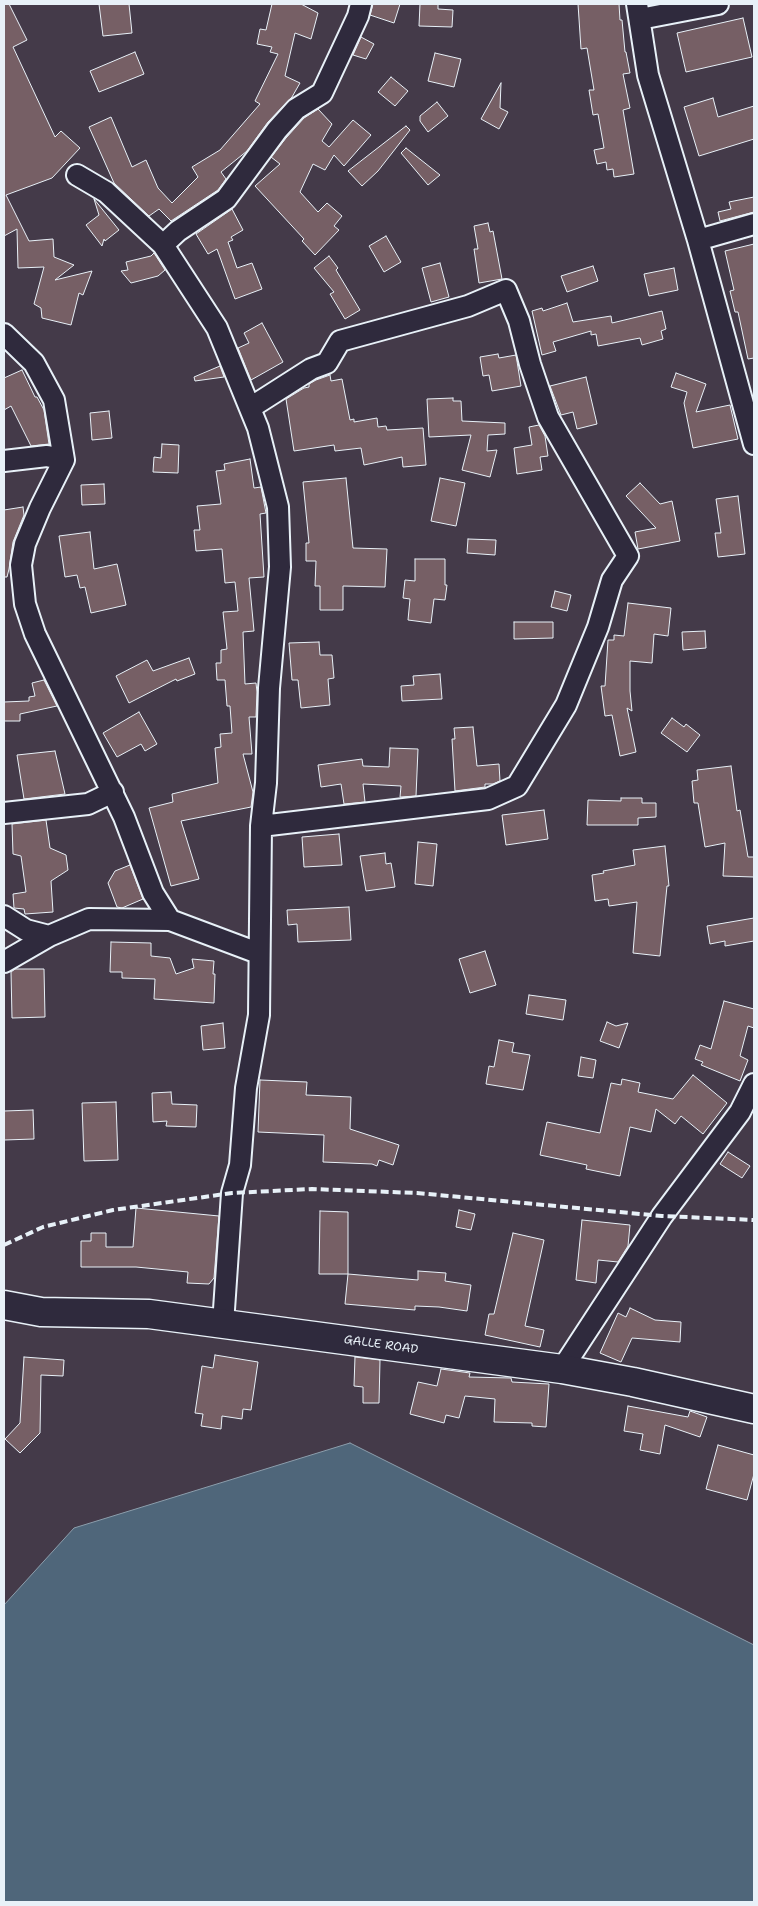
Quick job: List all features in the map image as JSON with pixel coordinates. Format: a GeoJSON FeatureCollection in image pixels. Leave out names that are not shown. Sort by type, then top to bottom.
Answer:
{"type":"FeatureCollection","features":[{"type":"Feature","properties":{"kind":"highway","name":"GALLE ROAD"},"geometry":{"type":"LineString","coordinates":[[4,1305],[41,1312],[149,1314],[562,1369],[634,1382],[754,1409]]}},
{"type":"Feature","properties":{"kind":"street"},"geometry":{"type":"LineString","coordinates":[[163,245],[178,232],[226,199],[277,130],[296,109],[322,93],[358,16],[361,4]]}},
{"type":"Feature","properties":{"kind":"street"},"geometry":{"type":"LineString","coordinates":[[718,4],[638,12],[648,75],[698,240],[754,444]]}},
{"type":"Feature","properties":{"kind":"street"},"geometry":{"type":"LineString","coordinates":[[77,175],[106,192],[163,245],[217,328],[258,428],[278,508],[280,557],[269,688],[266,783],[261,826],[258,953],[259,1015],[246,1088],[240,1164],[232,1193],[224,1324]]}},
{"type":"Feature","properties":{"kind":"street"},"geometry":{"type":"LineString","coordinates":[[698,240],[754,224]]}},
{"type":"Feature","properties":{"kind":"street"},"geometry":{"type":"LineString","coordinates":[[250,408],[311,369],[327,363],[340,341],[468,306],[506,290],[519,321],[530,364],[548,417],[628,556],[612,580],[598,627],[566,705],[517,786],[488,799],[261,826]]}},
{"type":"Feature","properties":{"kind":"street"},"geometry":{"type":"LineString","coordinates":[[4,334],[34,363],[54,400],[64,460],[40,508],[25,544],[21,565],[25,604],[34,634],[113,792],[153,893],[170,920]]}},
{"type":"Feature","properties":{"kind":"street"},"geometry":{"type":"LineString","coordinates":[[4,461],[47,456],[64,460]]}},
{"type":"Feature","properties":{"kind":"street"},"geometry":{"type":"LineString","coordinates":[[4,813],[88,804],[113,792]]}},
{"type":"Feature","properties":{"kind":"street"},"geometry":{"type":"LineString","coordinates":[[4,916],[26,930],[48,936]]}},
{"type":"Feature","properties":{"kind":"street"},"geometry":{"type":"LineString","coordinates":[[4,962],[48,936],[89,919],[170,920],[258,953]]}},
{"type":"Feature","properties":{"kind":"street"},"geometry":{"type":"LineString","coordinates":[[562,1369],[662,1216],[740,1112],[754,1084]]}},
{"type":"Feature","properties":{"kind":"water"},"geometry":{"type":"Polygon","coordinates":[[[350,1443],[754,1645],[754,1902],[4,1902],[4,1605],[74,1528],[350,1443]]]}},
{"type":"Feature","properties":{"kind":"building"},"geometry":{"type":"Polygon","coordinates":[[[4,4],[9,4],[27,40],[13,47],[55,137],[61,131],[80,148],[52,178],[6,195],[29,241],[53,239],[54,257],[74,265],[55,280],[92,271],[83,295],[79,293],[71,325],[42,318],[41,308],[34,304],[44,267],[18,268],[17,229],[4,236],[4,4]]]}},
{"type":"Feature","properties":{"kind":"building"},"geometry":{"type":"Polygon","coordinates":[[[99,4],[129,4],[132,33],[103,36],[99,4]]]}},
{"type":"Feature","properties":{"kind":"building"},"geometry":{"type":"Polygon","coordinates":[[[272,4],[301,4],[318,13],[311,39],[295,33],[285,76],[300,83],[292,97],[268,122],[247,151],[221,172],[226,179],[218,190],[171,221],[159,209],[149,216],[114,183],[89,127],[111,117],[132,167],[146,160],[158,188],[172,203],[198,177],[192,167],[220,150],[260,104],[255,101],[278,54],[270,52],[272,47],[257,44],[260,29],[266,30],[272,4]]]}},
{"type":"Feature","properties":{"kind":"building"},"geometry":{"type":"Polygon","coordinates":[[[373,4],[400,4],[394,23],[370,15],[373,4]]]}},
{"type":"Feature","properties":{"kind":"building"},"geometry":{"type":"Polygon","coordinates":[[[420,4],[438,4],[438,9],[453,10],[452,27],[419,26],[420,4]]]}},
{"type":"Feature","properties":{"kind":"building"},"geometry":{"type":"Polygon","coordinates":[[[578,4],[619,4],[625,52],[630,73],[623,74],[630,108],[623,110],[634,174],[614,177],[613,169],[607,170],[606,162],[597,164],[594,150],[604,148],[598,114],[593,115],[589,90],[594,90],[587,48],[581,49],[578,4]]]}},
{"type":"Feature","properties":{"kind":"building"},"geometry":{"type":"Polygon","coordinates":[[[743,18],[752,57],[686,72],[677,33],[743,18]]]}},
{"type":"Feature","properties":{"kind":"building"},"geometry":{"type":"Polygon","coordinates":[[[361,37],[374,44],[366,59],[353,55],[361,37]]]}},
{"type":"Feature","properties":{"kind":"building"},"geometry":{"type":"Polygon","coordinates":[[[135,52],[144,74],[99,92],[90,71],[135,52]]]}},
{"type":"Feature","properties":{"kind":"building"},"geometry":{"type":"Polygon","coordinates":[[[435,53],[461,59],[454,87],[428,81],[435,53]]]}},
{"type":"Feature","properties":{"kind":"building"},"geometry":{"type":"Polygon","coordinates":[[[391,77],[408,91],[395,106],[378,92],[391,77]]]}},
{"type":"Feature","properties":{"kind":"building"},"geometry":{"type":"Polygon","coordinates":[[[501,83],[500,108],[508,112],[499,129],[481,119],[501,83]]]}},
{"type":"Feature","properties":{"kind":"building"},"geometry":{"type":"Polygon","coordinates":[[[713,98],[718,117],[754,106],[754,139],[699,156],[684,107],[713,98]]]}},
{"type":"Feature","properties":{"kind":"building"},"geometry":{"type":"Polygon","coordinates":[[[437,102],[448,116],[428,132],[420,121],[420,116],[437,102]]]}},
{"type":"Feature","properties":{"kind":"building"},"geometry":{"type":"Polygon","coordinates":[[[318,109],[332,124],[322,141],[329,147],[353,120],[371,135],[344,166],[334,155],[325,170],[313,164],[300,192],[318,212],[327,203],[342,216],[334,226],[339,230],[315,255],[302,241],[304,239],[255,186],[280,164],[271,157],[286,138],[304,118],[318,109]]]}},
{"type":"Feature","properties":{"kind":"building"},"geometry":{"type":"Polygon","coordinates":[[[406,126],[410,130],[378,171],[362,186],[348,171],[406,126]]]}},
{"type":"Feature","properties":{"kind":"building"},"geometry":{"type":"Polygon","coordinates":[[[406,148],[440,175],[428,185],[401,153],[406,148]]]}},
{"type":"Feature","properties":{"kind":"building"},"geometry":{"type":"Polygon","coordinates":[[[754,197],[754,212],[720,221],[718,212],[731,209],[729,202],[754,197]]]}},
{"type":"Feature","properties":{"kind":"building"},"geometry":{"type":"Polygon","coordinates":[[[94,199],[119,230],[105,241],[104,239],[102,246],[86,225],[99,215],[94,199]]]}},
{"type":"Feature","properties":{"kind":"building"},"geometry":{"type":"Polygon","coordinates":[[[232,209],[243,230],[231,237],[233,240],[228,242],[237,268],[252,263],[262,289],[235,299],[217,249],[208,254],[196,234],[232,209]]]}},
{"type":"Feature","properties":{"kind":"building"},"geometry":{"type":"Polygon","coordinates":[[[488,223],[490,232],[493,231],[502,279],[479,283],[474,249],[478,249],[474,226],[488,223]]]}},
{"type":"Feature","properties":{"kind":"building"},"geometry":{"type":"Polygon","coordinates":[[[386,236],[401,262],[384,272],[369,246],[386,236]]]}},
{"type":"Feature","properties":{"kind":"building"},"geometry":{"type":"Polygon","coordinates":[[[754,244],[754,358],[748,359],[738,312],[735,312],[730,291],[734,290],[725,251],[754,244]]]}},
{"type":"Feature","properties":{"kind":"building"},"geometry":{"type":"Polygon","coordinates":[[[154,253],[165,270],[158,276],[131,283],[121,271],[128,270],[126,262],[151,256],[154,253]]]}},
{"type":"Feature","properties":{"kind":"building"},"geometry":{"type":"Polygon","coordinates":[[[329,256],[338,268],[336,270],[360,310],[345,319],[330,294],[334,292],[314,268],[329,256]]]}},
{"type":"Feature","properties":{"kind":"building"},"geometry":{"type":"Polygon","coordinates":[[[440,263],[449,297],[431,302],[422,268],[440,263]]]}},
{"type":"Feature","properties":{"kind":"building"},"geometry":{"type":"Polygon","coordinates":[[[593,266],[598,281],[567,292],[561,276],[593,266]]]}},
{"type":"Feature","properties":{"kind":"building"},"geometry":{"type":"Polygon","coordinates":[[[674,268],[678,290],[649,296],[644,274],[674,268]]]}},
{"type":"Feature","properties":{"kind":"building"},"geometry":{"type":"Polygon","coordinates":[[[567,303],[573,322],[611,316],[612,323],[662,311],[666,329],[661,331],[663,339],[642,345],[640,338],[598,346],[596,334],[591,335],[591,331],[553,342],[556,351],[542,355],[532,311],[542,308],[543,311],[567,303]]]}},
{"type":"Feature","properties":{"kind":"building"},"geometry":{"type":"Polygon","coordinates":[[[262,323],[283,362],[251,380],[238,348],[249,343],[244,333],[262,323]]]}},
{"type":"Feature","properties":{"kind":"building"},"geometry":{"type":"Polygon","coordinates":[[[498,354],[499,358],[516,355],[521,386],[492,391],[489,375],[483,376],[480,357],[498,354]]]}},
{"type":"Feature","properties":{"kind":"building"},"geometry":{"type":"Polygon","coordinates":[[[220,366],[224,377],[195,381],[194,377],[220,366]]]}},
{"type":"Feature","properties":{"kind":"building"},"geometry":{"type":"Polygon","coordinates":[[[22,370],[35,397],[37,397],[44,410],[49,444],[31,446],[11,406],[4,410],[4,378],[22,370]]]}},
{"type":"Feature","properties":{"kind":"building"},"geometry":{"type":"Polygon","coordinates":[[[676,373],[706,384],[696,412],[730,405],[738,439],[693,448],[684,403],[687,392],[671,387],[676,373]]]}},
{"type":"Feature","properties":{"kind":"building"},"geometry":{"type":"Polygon","coordinates":[[[330,375],[331,381],[342,379],[350,420],[354,419],[354,422],[377,418],[378,427],[386,426],[387,430],[423,428],[426,465],[403,467],[402,457],[364,465],[361,448],[335,451],[334,445],[294,451],[286,399],[309,387],[309,384],[316,380],[330,375]]]}},
{"type":"Feature","properties":{"kind":"building"},"geometry":{"type":"Polygon","coordinates":[[[586,377],[597,424],[577,429],[573,412],[561,415],[550,386],[586,377]]]}},
{"type":"Feature","properties":{"kind":"building"},"geometry":{"type":"Polygon","coordinates":[[[453,398],[453,401],[461,401],[462,421],[505,423],[505,434],[488,435],[487,451],[497,450],[490,477],[462,470],[471,435],[429,437],[427,399],[453,398]]]}},
{"type":"Feature","properties":{"kind":"building"},"geometry":{"type":"Polygon","coordinates":[[[109,411],[112,438],[92,440],[90,413],[109,411]]]}},
{"type":"Feature","properties":{"kind":"building"},"geometry":{"type":"Polygon","coordinates":[[[539,425],[545,436],[548,456],[540,457],[542,470],[517,474],[514,448],[532,445],[529,427],[539,425]]]}},
{"type":"Feature","properties":{"kind":"building"},"geometry":{"type":"Polygon","coordinates":[[[162,444],[179,445],[178,473],[153,472],[154,457],[161,458],[162,444]]]}},
{"type":"Feature","properties":{"kind":"building"},"geometry":{"type":"Polygon","coordinates":[[[250,459],[254,488],[261,487],[266,513],[260,514],[264,577],[249,578],[254,631],[243,632],[245,684],[256,683],[257,692],[256,717],[249,717],[252,754],[243,754],[253,792],[251,807],[181,821],[199,879],[171,886],[149,808],[173,802],[172,794],[218,783],[215,748],[221,747],[220,734],[232,733],[230,706],[227,706],[225,680],[217,680],[216,663],[221,663],[221,650],[227,649],[223,612],[238,611],[235,582],[225,583],[222,549],[196,551],[194,530],[200,530],[197,506],[221,504],[216,471],[225,470],[224,464],[250,459]]]}},
{"type":"Feature","properties":{"kind":"building"},"geometry":{"type":"Polygon","coordinates":[[[346,478],[353,548],[387,549],[385,587],[343,586],[343,610],[320,610],[320,586],[315,586],[316,561],[306,561],[306,543],[309,543],[303,482],[346,478]]]}},
{"type":"Feature","properties":{"kind":"building"},"geometry":{"type":"Polygon","coordinates":[[[440,478],[465,483],[456,526],[431,521],[440,478]]]}},
{"type":"Feature","properties":{"kind":"building"},"geometry":{"type":"Polygon","coordinates":[[[640,483],[660,504],[672,501],[680,541],[638,549],[635,532],[656,528],[626,496],[640,483]]]}},
{"type":"Feature","properties":{"kind":"building"},"geometry":{"type":"Polygon","coordinates":[[[104,484],[105,504],[82,505],[81,485],[104,484]]]}},
{"type":"Feature","properties":{"kind":"building"},"geometry":{"type":"Polygon","coordinates":[[[738,496],[745,554],[718,557],[715,533],[721,533],[716,499],[738,496]]]}},
{"type":"Feature","properties":{"kind":"building"},"geometry":{"type":"Polygon","coordinates":[[[23,507],[24,515],[13,542],[7,577],[4,577],[4,510],[23,507]]]}},
{"type":"Feature","properties":{"kind":"building"},"geometry":{"type":"Polygon","coordinates":[[[90,532],[94,569],[117,564],[126,605],[91,613],[85,587],[80,588],[77,575],[65,577],[59,536],[90,532]]]}},
{"type":"Feature","properties":{"kind":"building"},"geometry":{"type":"Polygon","coordinates":[[[468,539],[496,540],[495,555],[467,553],[468,539]]]}},
{"type":"Feature","properties":{"kind":"building"},"geometry":{"type":"Polygon","coordinates":[[[415,559],[445,559],[445,585],[447,585],[445,600],[434,599],[431,623],[408,620],[410,599],[403,598],[405,580],[415,581],[415,559]]]}},
{"type":"Feature","properties":{"kind":"building"},"geometry":{"type":"Polygon","coordinates":[[[555,591],[571,595],[567,611],[551,607],[555,591]]]}},
{"type":"Feature","properties":{"kind":"building"},"geometry":{"type":"Polygon","coordinates":[[[628,603],[671,608],[668,636],[654,634],[652,663],[630,661],[632,711],[627,708],[636,752],[620,756],[612,715],[605,716],[601,686],[605,686],[608,640],[614,640],[614,635],[624,636],[628,603]]]}},
{"type":"Feature","properties":{"kind":"building"},"geometry":{"type":"Polygon","coordinates":[[[514,622],[553,622],[553,638],[514,639],[514,622]]]}},
{"type":"Feature","properties":{"kind":"building"},"geometry":{"type":"Polygon","coordinates":[[[705,631],[706,648],[683,650],[682,632],[705,631]]]}},
{"type":"Feature","properties":{"kind":"building"},"geometry":{"type":"Polygon","coordinates":[[[319,642],[320,655],[332,655],[334,678],[328,679],[330,705],[301,708],[298,680],[292,680],[289,643],[319,642]]]}},
{"type":"Feature","properties":{"kind":"building"},"geometry":{"type":"Polygon","coordinates":[[[189,658],[195,674],[177,681],[176,679],[129,703],[116,676],[147,660],[153,671],[189,658]]]}},
{"type":"Feature","properties":{"kind":"building"},"geometry":{"type":"Polygon","coordinates":[[[440,674],[442,699],[402,701],[401,686],[414,685],[413,676],[440,674]]]}},
{"type":"Feature","properties":{"kind":"building"},"geometry":{"type":"Polygon","coordinates":[[[44,680],[57,706],[20,714],[20,721],[4,721],[4,702],[29,701],[29,697],[35,696],[32,683],[44,680]]]}},
{"type":"Feature","properties":{"kind":"building"},"geometry":{"type":"Polygon","coordinates":[[[139,712],[157,744],[145,751],[141,744],[117,757],[103,733],[139,712]]]}},
{"type":"Feature","properties":{"kind":"building"},"geometry":{"type":"Polygon","coordinates":[[[672,718],[684,727],[686,724],[700,735],[687,752],[661,733],[672,718]]]}},
{"type":"Feature","properties":{"kind":"building"},"geometry":{"type":"Polygon","coordinates":[[[473,727],[477,766],[499,764],[500,781],[493,784],[485,784],[485,787],[455,791],[452,739],[455,739],[454,728],[473,727]]]}},
{"type":"Feature","properties":{"kind":"building"},"geometry":{"type":"Polygon","coordinates":[[[390,748],[418,749],[416,796],[400,797],[401,786],[363,784],[365,802],[344,804],[341,784],[321,787],[318,765],[362,759],[363,766],[389,767],[390,748]]]}},
{"type":"Feature","properties":{"kind":"building"},"geometry":{"type":"Polygon","coordinates":[[[55,751],[65,794],[24,799],[17,755],[55,751]]]}},
{"type":"Feature","properties":{"kind":"building"},"geometry":{"type":"Polygon","coordinates":[[[731,766],[737,811],[740,810],[748,857],[754,857],[754,877],[723,876],[725,843],[705,847],[698,803],[694,803],[692,781],[698,780],[697,770],[731,766]]]}},
{"type":"Feature","properties":{"kind":"building"},"geometry":{"type":"Polygon","coordinates":[[[621,798],[642,798],[642,803],[656,803],[656,817],[638,818],[638,825],[587,825],[588,800],[621,801],[621,798]]]}},
{"type":"Feature","properties":{"kind":"building"},"geometry":{"type":"Polygon","coordinates":[[[544,810],[548,839],[506,845],[502,815],[544,810]]]}},
{"type":"Feature","properties":{"kind":"building"},"geometry":{"type":"Polygon","coordinates":[[[46,820],[50,848],[66,855],[68,870],[51,881],[53,912],[25,914],[24,909],[14,908],[13,894],[26,892],[21,856],[13,854],[12,824],[46,820]]]}},
{"type":"Feature","properties":{"kind":"building"},"geometry":{"type":"Polygon","coordinates":[[[339,834],[342,865],[304,867],[302,837],[339,834]]]}},
{"type":"Feature","properties":{"kind":"building"},"geometry":{"type":"Polygon","coordinates":[[[418,842],[437,844],[433,886],[415,884],[418,842]]]}},
{"type":"Feature","properties":{"kind":"building"},"geometry":{"type":"Polygon","coordinates":[[[665,846],[669,886],[667,886],[660,956],[633,953],[637,902],[609,906],[608,899],[595,901],[592,875],[635,865],[633,850],[665,846]]]}},
{"type":"Feature","properties":{"kind":"building"},"geometry":{"type":"Polygon","coordinates":[[[385,853],[386,864],[391,863],[395,887],[366,891],[360,856],[385,853]]]}},
{"type":"Feature","properties":{"kind":"building"},"geometry":{"type":"Polygon","coordinates":[[[130,865],[143,899],[122,908],[117,907],[108,883],[115,871],[130,865]]]}},
{"type":"Feature","properties":{"kind":"building"},"geometry":{"type":"Polygon","coordinates":[[[349,907],[351,940],[298,942],[297,924],[288,925],[287,910],[349,907]]]}},
{"type":"Feature","properties":{"kind":"building"},"geometry":{"type":"Polygon","coordinates":[[[754,918],[754,941],[725,946],[725,941],[710,944],[707,926],[754,918]]]}},
{"type":"Feature","properties":{"kind":"building"},"geometry":{"type":"Polygon","coordinates":[[[111,942],[151,943],[151,956],[170,958],[176,974],[194,968],[192,959],[214,961],[214,1003],[154,999],[155,979],[122,978],[122,972],[110,972],[111,942]]]}},
{"type":"Feature","properties":{"kind":"building"},"geometry":{"type":"Polygon","coordinates":[[[485,951],[496,985],[470,993],[459,959],[485,951]]]}},
{"type":"Feature","properties":{"kind":"building"},"geometry":{"type":"Polygon","coordinates":[[[15,969],[44,969],[45,1017],[12,1018],[11,972],[15,969]]]}},
{"type":"Feature","properties":{"kind":"building"},"geometry":{"type":"Polygon","coordinates":[[[529,995],[566,1000],[563,1020],[526,1014],[529,995]]]}},
{"type":"Feature","properties":{"kind":"building"},"geometry":{"type":"Polygon","coordinates":[[[724,1001],[754,1009],[754,1028],[748,1026],[740,1056],[748,1060],[740,1081],[701,1065],[703,1062],[695,1059],[700,1045],[711,1049],[724,1001]]]}},
{"type":"Feature","properties":{"kind":"building"},"geometry":{"type":"Polygon","coordinates":[[[607,1022],[616,1026],[628,1023],[619,1048],[600,1041],[607,1022]]]}},
{"type":"Feature","properties":{"kind":"building"},"geometry":{"type":"Polygon","coordinates":[[[223,1023],[225,1048],[203,1050],[201,1026],[223,1023]]]}},
{"type":"Feature","properties":{"kind":"building"},"geometry":{"type":"Polygon","coordinates":[[[499,1040],[514,1043],[512,1052],[530,1055],[523,1090],[486,1084],[489,1066],[494,1067],[499,1040]]]}},
{"type":"Feature","properties":{"kind":"building"},"geometry":{"type":"Polygon","coordinates":[[[581,1057],[596,1060],[593,1078],[578,1076],[581,1057]]]}},
{"type":"Feature","properties":{"kind":"building"},"geometry":{"type":"Polygon","coordinates":[[[693,1075],[727,1103],[703,1134],[681,1116],[675,1124],[656,1109],[651,1132],[630,1127],[620,1176],[586,1169],[587,1165],[540,1155],[547,1122],[600,1133],[611,1083],[621,1085],[622,1079],[640,1083],[638,1092],[673,1099],[693,1075]]]}},
{"type":"Feature","properties":{"kind":"building"},"geometry":{"type":"Polygon","coordinates":[[[260,1080],[307,1082],[306,1095],[351,1097],[350,1129],[399,1145],[393,1165],[379,1160],[377,1166],[372,1164],[323,1162],[324,1135],[258,1132],[260,1080]]]}},
{"type":"Feature","properties":{"kind":"building"},"geometry":{"type":"Polygon","coordinates":[[[171,1092],[172,1104],[197,1105],[196,1127],[166,1126],[167,1121],[153,1122],[152,1093],[171,1092]]]}},
{"type":"Feature","properties":{"kind":"building"},"geometry":{"type":"Polygon","coordinates":[[[116,1102],[118,1160],[84,1161],[82,1103],[116,1102]]]}},
{"type":"Feature","properties":{"kind":"building"},"geometry":{"type":"Polygon","coordinates":[[[33,1110],[34,1139],[4,1140],[4,1111],[33,1110]]]}},
{"type":"Feature","properties":{"kind":"building"},"geometry":{"type":"Polygon","coordinates":[[[728,1152],[750,1166],[742,1178],[720,1164],[728,1152]]]}},
{"type":"Feature","properties":{"kind":"building"},"geometry":{"type":"Polygon","coordinates":[[[136,1208],[219,1216],[214,1278],[209,1284],[187,1283],[188,1272],[136,1267],[81,1267],[81,1241],[91,1241],[91,1233],[106,1233],[106,1247],[133,1247],[136,1208]]]}},
{"type":"Feature","properties":{"kind":"building"},"geometry":{"type":"Polygon","coordinates":[[[459,1210],[475,1214],[471,1230],[456,1227],[459,1210]]]}},
{"type":"Feature","properties":{"kind":"building"},"geometry":{"type":"Polygon","coordinates":[[[320,1211],[348,1212],[348,1274],[319,1274],[320,1211]]]}},
{"type":"Feature","properties":{"kind":"building"},"geometry":{"type":"Polygon","coordinates":[[[582,1220],[630,1225],[628,1246],[618,1262],[598,1260],[596,1283],[576,1280],[582,1220]]]}},
{"type":"Feature","properties":{"kind":"building"},"geometry":{"type":"Polygon","coordinates":[[[513,1233],[544,1240],[525,1326],[544,1330],[540,1347],[485,1335],[489,1314],[494,1314],[513,1233]]]}},
{"type":"Feature","properties":{"kind":"building"},"geometry":{"type":"Polygon","coordinates":[[[418,1271],[446,1273],[445,1281],[471,1285],[467,1311],[439,1307],[415,1306],[415,1310],[345,1304],[348,1274],[418,1280],[418,1271]]]}},
{"type":"Feature","properties":{"kind":"building"},"geometry":{"type":"Polygon","coordinates":[[[630,1308],[655,1320],[681,1322],[680,1342],[632,1338],[621,1362],[600,1353],[618,1313],[626,1317],[630,1308]]]}},
{"type":"Feature","properties":{"kind":"building"},"geometry":{"type":"Polygon","coordinates":[[[215,1355],[258,1362],[251,1410],[243,1409],[242,1419],[222,1416],[221,1429],[201,1426],[203,1414],[195,1413],[202,1366],[213,1368],[215,1355]]]}},
{"type":"Feature","properties":{"kind":"building"},"geometry":{"type":"Polygon","coordinates":[[[24,1357],[64,1360],[63,1376],[41,1375],[40,1433],[20,1453],[5,1439],[20,1423],[24,1357]]]}},
{"type":"Feature","properties":{"kind":"building"},"geometry":{"type":"Polygon","coordinates":[[[355,1357],[380,1360],[379,1403],[363,1403],[363,1387],[354,1386],[355,1357]]]}},
{"type":"Feature","properties":{"kind":"building"},"geometry":{"type":"Polygon","coordinates":[[[441,1369],[470,1373],[469,1377],[511,1378],[512,1382],[549,1384],[546,1427],[532,1426],[532,1423],[494,1422],[495,1399],[465,1396],[459,1418],[446,1415],[444,1423],[410,1414],[418,1382],[437,1386],[441,1369]]]}},
{"type":"Feature","properties":{"kind":"building"},"geometry":{"type":"Polygon","coordinates":[[[628,1406],[688,1417],[690,1411],[707,1417],[700,1437],[665,1425],[660,1454],[640,1450],[643,1434],[624,1431],[628,1406]]]}},
{"type":"Feature","properties":{"kind":"building"},"geometry":{"type":"Polygon","coordinates":[[[718,1445],[754,1455],[754,1474],[747,1500],[706,1489],[718,1445]]]}},
{"type":"Feature","properties":{"kind":"railway"},"geometry":{"type":"LineString","coordinates":[[4,1245],[43,1227],[113,1210],[232,1193],[312,1189],[417,1193],[662,1216],[754,1220]]}}]}
